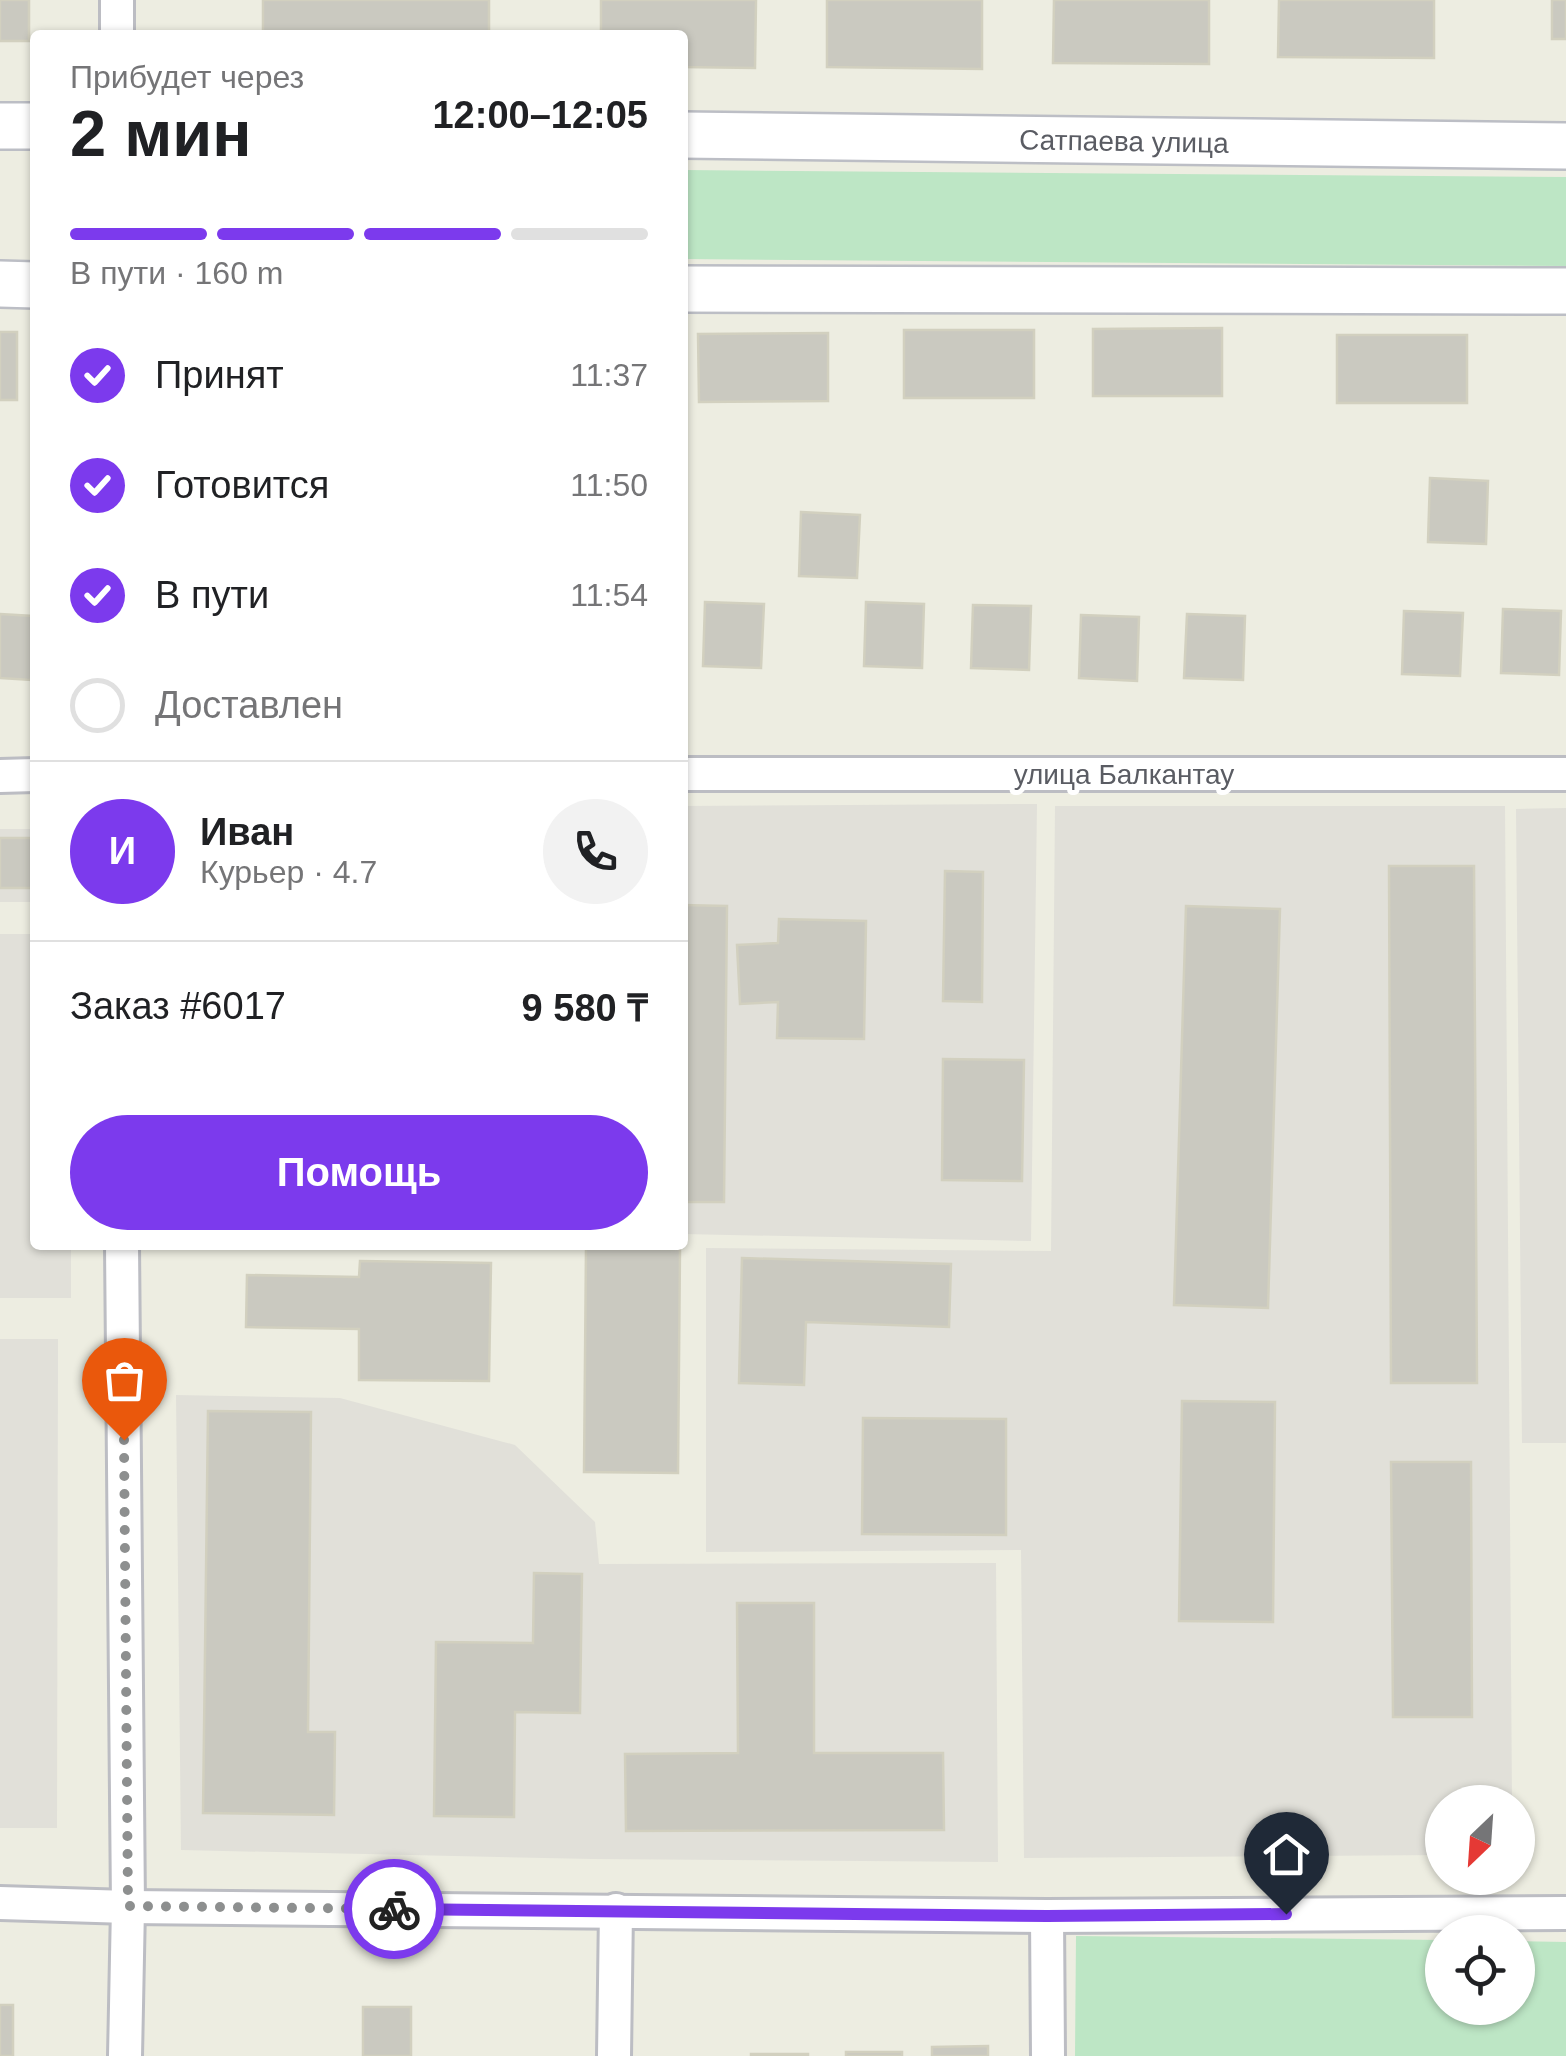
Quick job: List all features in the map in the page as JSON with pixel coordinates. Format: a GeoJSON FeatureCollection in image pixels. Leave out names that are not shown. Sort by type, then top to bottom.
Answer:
{"type":"FeatureCollection","features":[{"type":"Feature","properties":{"kind":"main road"},"geometry":{"type":"LineString","coordinates":[[0,126],[30,126]]}},
{"type":"Feature","properties":{"kind":"main road","name":"Сатпаева улица"},"geometry":{"type":"LineString","coordinates":[[688,135],[1566,146]]}},
{"type":"Feature","properties":{"kind":"main road"},"geometry":{"type":"LineString","coordinates":[[0,284],[30,285]]}},
{"type":"Feature","properties":{"kind":"main road"},"geometry":{"type":"LineString","coordinates":[[688,289],[1566,291]]}},
{"type":"Feature","properties":{"kind":"street"},"geometry":{"type":"LineString","coordinates":[[117,0],[117,30]]}},
{"type":"Feature","properties":{"kind":"street","name":"улица Балкантау"},"geometry":{"type":"LineString","coordinates":[[688,774],[1566,774]]}},
{"type":"Feature","properties":{"kind":"street"},"geometry":{"type":"LineString","coordinates":[[0,776],[30,775]]}},
{"type":"Feature","properties":{"kind":"street"},"geometry":{"type":"LineString","coordinates":[[122,1250],[128,1906],[124,2056]]}},
{"type":"Feature","properties":{"kind":"street"},"geometry":{"type":"LineString","coordinates":[[0,1902],[1047,1916],[1566,1913]]}},
{"type":"Feature","properties":{"kind":"street"},"geometry":{"type":"LineString","coordinates":[[614,2056],[616,1910]]}},
{"type":"Feature","properties":{"kind":"street"},"geometry":{"type":"LineString","coordinates":[[1047,1916],[1048,2056]]}},
{"type":"Feature","properties":{"kind":"shaded area"},"geometry":{"type":"Polygon","coordinates":[[[1037,804],[1031,1241],[688,1234],[688,806],[1037,804]]]}},
{"type":"Feature","properties":{"kind":"shaded area"},"geometry":{"type":"Polygon","coordinates":[[[1055,806],[1505,806],[1512,1785],[1425,1785],[1425,1855],[1024,1858],[1021,1550],[706,1552],[706,1248],[1051,1251],[1055,806]]]}},
{"type":"Feature","properties":{"kind":"shaded area"},"geometry":{"type":"Polygon","coordinates":[[[1566,808],[1566,1443],[1522,1443],[1516,809],[1566,808]]]}},
{"type":"Feature","properties":{"kind":"shaded area"},"geometry":{"type":"Polygon","coordinates":[[[0,829],[30,829],[30,902],[0,902],[0,829]]]}},
{"type":"Feature","properties":{"kind":"shaded area"},"geometry":{"type":"Polygon","coordinates":[[[0,934],[30,934],[30,1250],[71,1250],[71,1298],[0,1298],[0,934]]]}},
{"type":"Feature","properties":{"kind":"shaded area"},"geometry":{"type":"Polygon","coordinates":[[[0,1339],[58,1339],[57,1828],[0,1828],[0,1339]]]}},
{"type":"Feature","properties":{"kind":"shaded area"},"geometry":{"type":"Polygon","coordinates":[[[176,1395],[340,1398],[515,1445],[595,1522],[599,1564],[996,1563],[998,1862],[181,1850],[176,1395]]]}},
{"type":"Feature","properties":{"kind":"green space"},"geometry":{"type":"Polygon","coordinates":[[[688,170],[1566,177],[1566,266],[688,259],[688,170]]]}},
{"type":"Feature","properties":{"kind":"green space"},"geometry":{"type":"Polygon","coordinates":[[[1076,1936],[1425,1940],[1425,2025],[1535,2025],[1535,1941],[1566,1942],[1566,2056],[1075,2056],[1076,1936]]]}},
{"type":"Feature","properties":{"kind":"building"},"geometry":{"type":"Polygon","coordinates":[[[0,0],[29,0],[29,41],[0,41],[0,0]]]}},
{"type":"Feature","properties":{"kind":"building"},"geometry":{"type":"Polygon","coordinates":[[[263,0],[489,0],[489,30],[263,30],[263,0]]]}},
{"type":"Feature","properties":{"kind":"building"},"geometry":{"type":"Polygon","coordinates":[[[601,0],[756,0],[755,68],[688,67],[688,30],[601,30],[601,0]]]}},
{"type":"Feature","properties":{"kind":"building"},"geometry":{"type":"Polygon","coordinates":[[[827,0],[982,0],[982,69],[827,67],[827,0]]]}},
{"type":"Feature","properties":{"kind":"building"},"geometry":{"type":"Polygon","coordinates":[[[1054,0],[1209,0],[1209,64],[1053,63],[1054,0]]]}},
{"type":"Feature","properties":{"kind":"building"},"geometry":{"type":"Polygon","coordinates":[[[1279,0],[1434,0],[1434,58],[1278,57],[1279,0]]]}},
{"type":"Feature","properties":{"kind":"building"},"geometry":{"type":"Polygon","coordinates":[[[1552,0],[1566,0],[1566,39],[1552,39],[1552,0]]]}},
{"type":"Feature","properties":{"kind":"building"},"geometry":{"type":"Polygon","coordinates":[[[1222,328],[1222,396],[1093,396],[1093,329],[1222,328]]]}},
{"type":"Feature","properties":{"kind":"building"},"geometry":{"type":"Polygon","coordinates":[[[904,330],[1034,330],[1034,398],[904,398],[904,330]]]}},
{"type":"Feature","properties":{"kind":"building"},"geometry":{"type":"Polygon","coordinates":[[[0,332],[17,332],[17,400],[0,400],[0,332]]]}},
{"type":"Feature","properties":{"kind":"building"},"geometry":{"type":"Polygon","coordinates":[[[828,333],[828,401],[699,402],[698,334],[828,333]]]}},
{"type":"Feature","properties":{"kind":"building"},"geometry":{"type":"Polygon","coordinates":[[[1337,335],[1467,335],[1467,403],[1337,403],[1337,335]]]}},
{"type":"Feature","properties":{"kind":"building"},"geometry":{"type":"Polygon","coordinates":[[[1430,478],[1488,481],[1486,544],[1428,542],[1430,478]]]}},
{"type":"Feature","properties":{"kind":"building"},"geometry":{"type":"Polygon","coordinates":[[[801,512],[860,515],[857,578],[799,576],[801,512]]]}},
{"type":"Feature","properties":{"kind":"building"},"geometry":{"type":"Polygon","coordinates":[[[705,602],[764,604],[761,668],[703,666],[705,602]]]}},
{"type":"Feature","properties":{"kind":"building"},"geometry":{"type":"Polygon","coordinates":[[[866,602],[924,604],[922,668],[864,666],[866,602]]]}},
{"type":"Feature","properties":{"kind":"building"},"geometry":{"type":"Polygon","coordinates":[[[973,605],[1031,606],[1029,670],[971,668],[973,605]]]}},
{"type":"Feature","properties":{"kind":"building"},"geometry":{"type":"Polygon","coordinates":[[[1503,609],[1561,611],[1559,675],[1501,673],[1503,609]]]}},
{"type":"Feature","properties":{"kind":"building"},"geometry":{"type":"Polygon","coordinates":[[[1404,611],[1463,613],[1460,676],[1402,674],[1404,611]]]}},
{"type":"Feature","properties":{"kind":"building"},"geometry":{"type":"Polygon","coordinates":[[[0,614],[30,616],[30,680],[0,678],[0,614]]]}},
{"type":"Feature","properties":{"kind":"building"},"geometry":{"type":"Polygon","coordinates":[[[1187,614],[1245,616],[1243,680],[1184,678],[1187,614]]]}},
{"type":"Feature","properties":{"kind":"building"},"geometry":{"type":"Polygon","coordinates":[[[1081,615],[1139,617],[1137,681],[1079,678],[1081,615]]]}},
{"type":"Feature","properties":{"kind":"building"},"geometry":{"type":"Polygon","coordinates":[[[0,838],[30,838],[30,888],[0,888],[0,838]]]}},
{"type":"Feature","properties":{"kind":"building"},"geometry":{"type":"Polygon","coordinates":[[[1389,866],[1474,866],[1477,1383],[1391,1383],[1389,866]]]}},
{"type":"Feature","properties":{"kind":"building"},"geometry":{"type":"Polygon","coordinates":[[[945,871],[983,872],[982,1002],[943,1001],[945,871]]]}},
{"type":"Feature","properties":{"kind":"building"},"geometry":{"type":"Polygon","coordinates":[[[688,905],[727,906],[724,1202],[688,1202],[688,905]]]}},
{"type":"Feature","properties":{"kind":"building"},"geometry":{"type":"Polygon","coordinates":[[[1186,906],[1280,909],[1268,1308],[1174,1305],[1186,906]]]}},
{"type":"Feature","properties":{"kind":"building"},"geometry":{"type":"Polygon","coordinates":[[[779,919],[866,921],[864,1039],[777,1038],[778,1002],[740,1004],[737,945],[778,943],[779,919]]]}},
{"type":"Feature","properties":{"kind":"building"},"geometry":{"type":"Polygon","coordinates":[[[943,1059],[1024,1060],[1022,1181],[942,1180],[943,1059]]]}},
{"type":"Feature","properties":{"kind":"building"},"geometry":{"type":"Polygon","coordinates":[[[586,1250],[680,1250],[678,1473],[584,1472],[586,1250]]]}},
{"type":"Feature","properties":{"kind":"building"},"geometry":{"type":"Polygon","coordinates":[[[742,1258],[951,1264],[949,1327],[806,1322],[804,1385],[739,1383],[742,1258]]]}},
{"type":"Feature","properties":{"kind":"building"},"geometry":{"type":"Polygon","coordinates":[[[360,1261],[491,1263],[489,1381],[359,1380],[359,1329],[246,1327],[247,1275],[359,1277],[360,1261]]]}},
{"type":"Feature","properties":{"kind":"building"},"geometry":{"type":"Polygon","coordinates":[[[1182,1401],[1275,1402],[1273,1622],[1179,1621],[1182,1401]]]}},
{"type":"Feature","properties":{"kind":"building"},"geometry":{"type":"Polygon","coordinates":[[[208,1411],[311,1412],[308,1732],[335,1732],[334,1815],[203,1813],[208,1411]]]}},
{"type":"Feature","properties":{"kind":"building"},"geometry":{"type":"Polygon","coordinates":[[[863,1418],[1006,1419],[1006,1535],[862,1534],[863,1418]]]}},
{"type":"Feature","properties":{"kind":"building"},"geometry":{"type":"Polygon","coordinates":[[[1391,1462],[1471,1462],[1472,1717],[1393,1717],[1391,1462]]]}},
{"type":"Feature","properties":{"kind":"building"},"geometry":{"type":"Polygon","coordinates":[[[534,1573],[582,1574],[580,1713],[515,1712],[514,1817],[434,1816],[436,1642],[533,1643],[534,1573]]]}},
{"type":"Feature","properties":{"kind":"building"},"geometry":{"type":"Polygon","coordinates":[[[737,1603],[814,1603],[814,1753],[943,1753],[944,1830],[626,1831],[625,1754],[738,1753],[737,1603]]]}},
{"type":"Feature","properties":{"kind":"building"},"geometry":{"type":"Polygon","coordinates":[[[0,2005],[13,2005],[13,2056],[0,2056],[0,2005]]]}},
{"type":"Feature","properties":{"kind":"building"},"geometry":{"type":"Polygon","coordinates":[[[363,2007],[411,2007],[411,2056],[363,2056],[363,2007]]]}},
{"type":"Feature","properties":{"kind":"building"},"geometry":{"type":"Polygon","coordinates":[[[988,2046],[988,2056],[932,2056],[932,2047],[988,2046]]]}},
{"type":"Feature","properties":{"kind":"building"},"geometry":{"type":"Polygon","coordinates":[[[846,2052],[902,2052],[902,2056],[846,2056],[846,2052]]]}},
{"type":"Feature","properties":{"kind":"building"},"geometry":{"type":"Polygon","coordinates":[[[808,2054],[808,2056],[751,2056],[808,2054]]]}},
{"type":"Feature","properties":{"kind":"way so far"},"geometry":{"type":"LineString","coordinates":[[124,1440],[128,1906],[394,1909]]}},
{"type":"Feature","properties":{"kind":"route"},"geometry":{"type":"LineString","coordinates":[[394,1909],[1047,1916],[1286,1914]]}}]}
